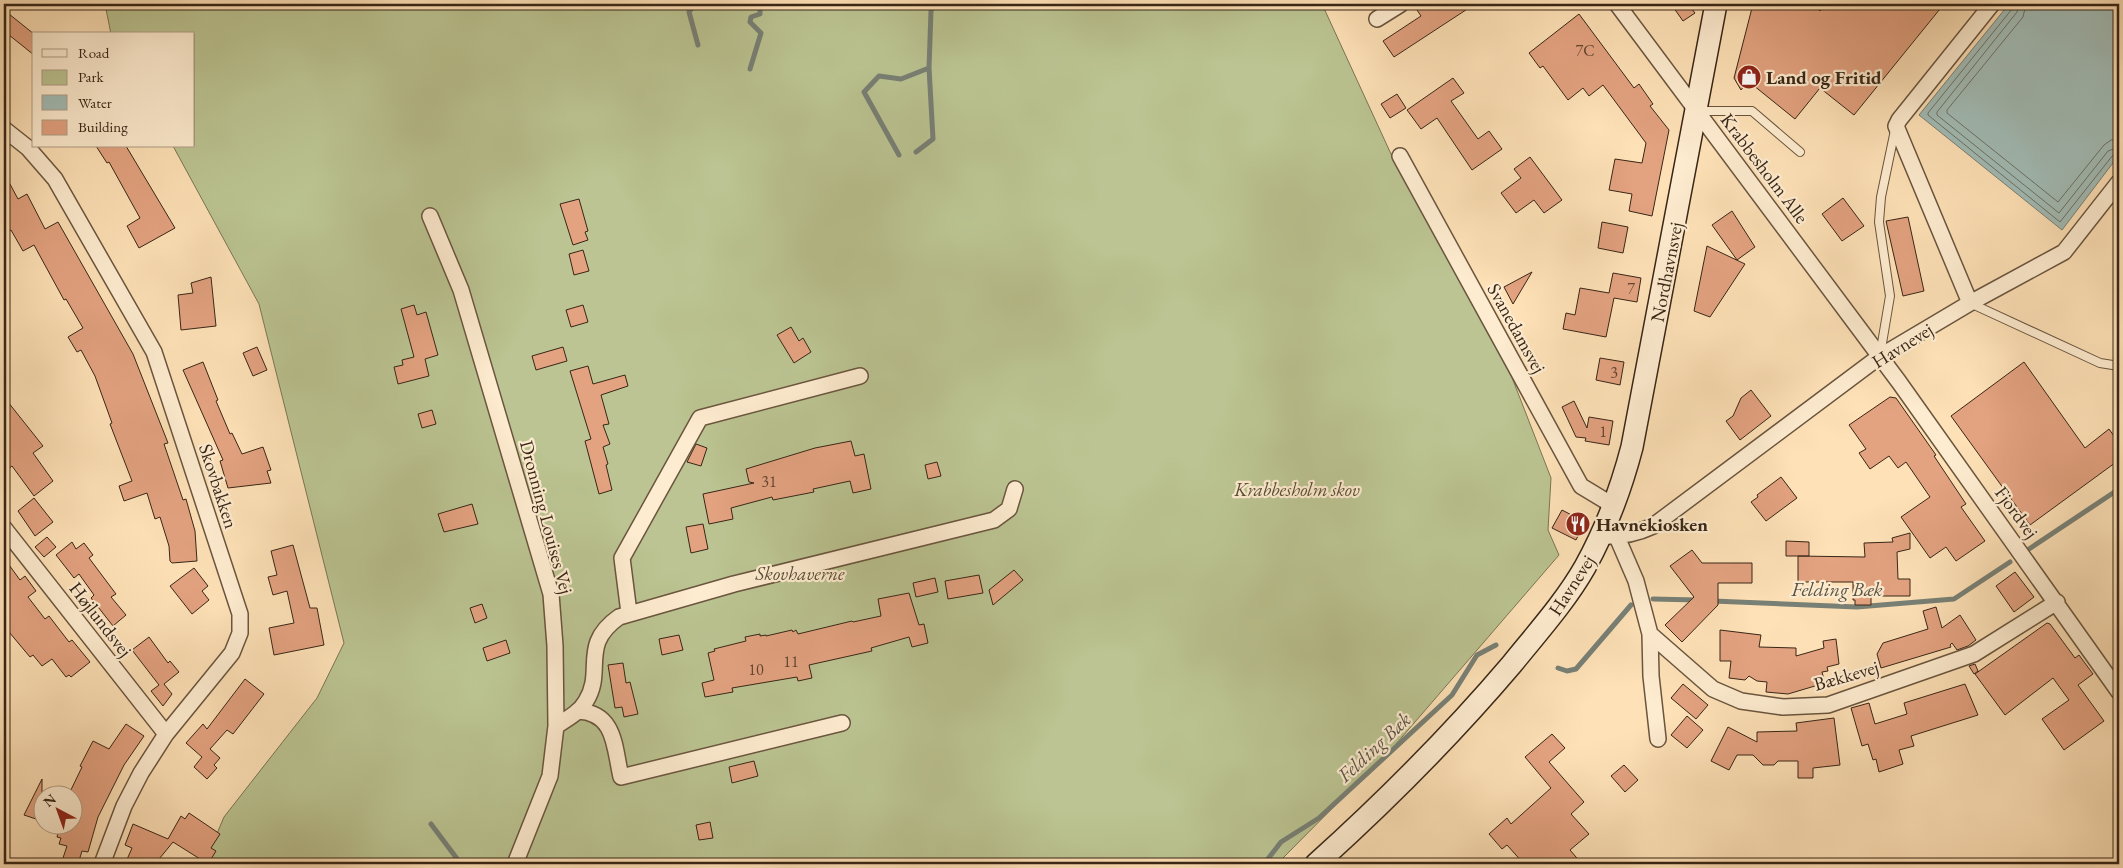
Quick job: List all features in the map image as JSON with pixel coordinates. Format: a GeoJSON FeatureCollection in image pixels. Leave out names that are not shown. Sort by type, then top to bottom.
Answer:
{"type":"FeatureCollection","features":[{"type":"Feature","properties":{"kind":"street"},"geometry":{"type":"LineString","coordinates":[[1377,19],[1401,4]]}},
{"type":"Feature","properties":{"kind":"street","name":"Krabbesholm Alle"},"geometry":{"type":"LineString","coordinates":[[1617,4],[1880,358]]}},
{"type":"Feature","properties":{"kind":"street","name":"Nordhavnsvej"},"geometry":{"type":"LineString","coordinates":[[1609,537],[1614,506],[1636,429],[1716,4]]}},
{"type":"Feature","properties":{"kind":"street"},"geometry":{"type":"LineString","coordinates":[[1970,303],[1896,126],[1898,120],[1992,4]]}},
{"type":"Feature","properties":{"kind":"street","name":"Skovbakken"},"geometry":{"type":"LineString","coordinates":[[4,129],[28,148],[55,180],[154,352],[240,614],[240,633],[232,653],[166,734],[141,773],[128,798],[102,864]]}},
{"type":"Feature","properties":{"kind":"street","name":"Svanedamsvej"},"geometry":{"type":"LineString","coordinates":[[1400,156],[1580,486],[1614,506]]}},
{"type":"Feature","properties":{"kind":"street","name":"Havnevej"},"geometry":{"type":"LineString","coordinates":[[1316,864],[1408,779],[1469,714],[1544,625],[1609,537],[1643,531],[1653,526],[1880,358],[1970,303],[2064,252],[2119,182]]}},
{"type":"Feature","properties":{"kind":"street","name":"Dronning Louises Vej"},"geometry":{"type":"LineString","coordinates":[[430,216],[461,290],[550,594],[555,646],[556,726],[550,776],[515,864]]}},
{"type":"Feature","properties":{"kind":"street","name":"Fjordvej"},"geometry":{"type":"LineString","coordinates":[[1880,358],[2057,602],[2119,692]]}},
{"type":"Feature","properties":{"kind":"street"},"geometry":{"type":"LineString","coordinates":[[629,613],[622,558],[700,418],[860,376]]}},
{"type":"Feature","properties":{"kind":"street"},"geometry":{"type":"LineString","coordinates":[[556,726],[578,711],[587,701],[591,690],[595,648],[601,635],[610,623],[629,613],[734,584],[994,520],[1009,509],[1015,489]]}},
{"type":"Feature","properties":{"kind":"street","name":"Højlundsvej"},"geometry":{"type":"LineString","coordinates":[[4,528],[166,734]]}},
{"type":"Feature","properties":{"kind":"street"},"geometry":{"type":"LineString","coordinates":[[1609,537],[1636,581],[1650,634],[1651,676],[1658,739]]}},
{"type":"Feature","properties":{"kind":"street","name":"Bækkevej"},"geometry":{"type":"LineString","coordinates":[[1650,634],[1713,689],[1741,701],[1783,707],[1828,705],[1974,654],[2057,602]]}},
{"type":"Feature","properties":{"kind":"street"},"geometry":{"type":"LineString","coordinates":[[578,711],[592,712],[605,722],[610,730],[621,777],[842,723]]}},
{"type":"Feature","properties":{"kind":"lane"},"geometry":{"type":"LineString","coordinates":[[1697,111],[1752,110],[1800,152]]}},
{"type":"Feature","properties":{"kind":"lane"},"geometry":{"type":"LineString","coordinates":[[1880,358],[1890,296],[1878,222],[1881,197],[1896,126]]}},
{"type":"Feature","properties":{"kind":"lane"},"geometry":{"type":"LineString","coordinates":[[1970,303],[2100,363],[2119,366]]}},
{"type":"Feature","properties":{"kind":"green space","name":"Krabbesholm skov"},"geometry":{"type":"Polygon","coordinates":[[[105,4],[1322,4],[1391,154],[1511,375],[1551,478],[1548,530],[1559,555],[1396,744],[1277,864],[204,864],[224,817],[317,698],[344,643],[259,304],[174,148],[195,148],[195,32],[111,32],[105,4]]]}},
{"type":"Feature","properties":{"kind":"water"},"geometry":{"type":"Polygon","coordinates":[[[2009,4],[2119,4],[2119,155],[2062,230],[1919,115],[2009,4]]]}},
{"type":"Feature","properties":{"kind":"building"},"geometry":{"type":"Polygon","coordinates":[[[1413,4],[1475,4],[1394,57],[1383,41],[1421,16],[1413,4]]]}},
{"type":"Feature","properties":{"kind":"building"},"geometry":{"type":"Polygon","coordinates":[[[1671,4],[1688,4],[1695,13],[1683,21],[1671,4]]]}},
{"type":"Feature","properties":{"kind":"building"},"geometry":{"type":"Polygon","coordinates":[[[1753,4],[1812,4],[1820,11],[1825,4],[1944,4],[1854,115],[1820,88],[1795,119],[1748,81],[1741,90],[1734,78],[1753,4]]]}},
{"type":"Feature","properties":{"kind":"building"},"geometry":{"type":"Polygon","coordinates":[[[4,10],[32,32],[32,53],[4,31],[4,10]]]}},
{"type":"Feature","properties":{"kind":"building"},"geometry":{"type":"Polygon","coordinates":[[[1579,14],[1634,88],[1639,84],[1653,104],[1650,106],[1669,130],[1652,216],[1629,211],[1632,194],[1609,190],[1615,159],[1642,163],[1646,143],[1603,85],[1589,96],[1583,88],[1568,100],[1543,66],[1540,68],[1529,53],[1579,14]]]}},
{"type":"Feature","properties":{"kind":"building"},"geometry":{"type":"Polygon","coordinates":[[[1453,78],[1464,93],[1451,101],[1478,139],[1489,131],[1502,149],[1472,170],[1437,118],[1421,129],[1407,110],[1453,78]]]}},
{"type":"Feature","properties":{"kind":"building"},"geometry":{"type":"Polygon","coordinates":[[[1397,94],[1406,108],[1390,118],[1381,104],[1397,94]]]}},
{"type":"Feature","properties":{"kind":"building"},"geometry":{"type":"Polygon","coordinates":[[[97,148],[127,148],[175,228],[139,248],[127,226],[140,218],[109,162],[107,163],[97,148]]]}},
{"type":"Feature","properties":{"kind":"building"},"geometry":{"type":"Polygon","coordinates":[[[1530,157],[1562,200],[1544,213],[1534,200],[1516,213],[1501,193],[1521,178],[1514,169],[1530,157]]]}},
{"type":"Feature","properties":{"kind":"building"},"geometry":{"type":"Polygon","coordinates":[[[4,173],[18,199],[27,194],[45,229],[58,222],[133,354],[168,443],[164,444],[183,500],[186,499],[195,531],[197,561],[172,563],[170,561],[169,546],[160,517],[155,519],[147,493],[124,501],[119,486],[132,481],[110,424],[112,423],[95,376],[81,350],[77,352],[68,337],[83,328],[66,299],[64,300],[34,245],[23,251],[11,230],[4,234],[4,173]]]}},
{"type":"Feature","properties":{"kind":"building"},"geometry":{"type":"Polygon","coordinates":[[[1843,198],[1864,226],[1842,241],[1822,214],[1843,198]]]}},
{"type":"Feature","properties":{"kind":"building"},"geometry":{"type":"Polygon","coordinates":[[[579,199],[588,231],[585,232],[588,240],[573,245],[560,204],[579,199]]]}},
{"type":"Feature","properties":{"kind":"building"},"geometry":{"type":"Polygon","coordinates":[[[1732,211],[1755,247],[1737,260],[1712,225],[1732,211]]]}},
{"type":"Feature","properties":{"kind":"building"},"geometry":{"type":"Polygon","coordinates":[[[1908,217],[1924,291],[1903,296],[1886,221],[1908,217]]]}},
{"type":"Feature","properties":{"kind":"building"},"geometry":{"type":"Polygon","coordinates":[[[1602,222],[1628,227],[1623,253],[1598,248],[1602,222]]]}},
{"type":"Feature","properties":{"kind":"building"},"geometry":{"type":"Polygon","coordinates":[[[1707,246],[1745,264],[1710,317],[1694,311],[1707,246]]]}},
{"type":"Feature","properties":{"kind":"building"},"geometry":{"type":"Polygon","coordinates":[[[583,250],[589,271],[574,275],[569,254],[583,250]]]}},
{"type":"Feature","properties":{"kind":"building"},"geometry":{"type":"Polygon","coordinates":[[[1532,272],[1513,304],[1504,287],[1532,272]]]}},
{"type":"Feature","properties":{"kind":"building"},"geometry":{"type":"Polygon","coordinates":[[[1613,273],[1641,278],[1637,302],[1614,298],[1606,337],[1563,329],[1566,313],[1575,315],[1580,288],[1609,293],[1613,273]]]}},
{"type":"Feature","properties":{"kind":"building"},"geometry":{"type":"Polygon","coordinates":[[[211,277],[216,326],[181,330],[178,295],[193,293],[191,283],[211,277]]]}},
{"type":"Feature","properties":{"kind":"building"},"geometry":{"type":"Polygon","coordinates":[[[414,305],[417,315],[426,312],[438,355],[425,359],[429,376],[398,384],[394,367],[403,365],[402,360],[414,357],[401,309],[414,305]]]}},
{"type":"Feature","properties":{"kind":"building"},"geometry":{"type":"Polygon","coordinates":[[[583,305],[588,322],[571,327],[566,310],[583,305]]]}},
{"type":"Feature","properties":{"kind":"building"},"geometry":{"type":"Polygon","coordinates":[[[791,327],[799,341],[803,338],[811,352],[794,363],[777,335],[791,327]]]}},
{"type":"Feature","properties":{"kind":"building"},"geometry":{"type":"Polygon","coordinates":[[[257,347],[267,370],[253,376],[243,353],[257,347]]]}},
{"type":"Feature","properties":{"kind":"building"},"geometry":{"type":"Polygon","coordinates":[[[563,347],[567,361],[536,370],[532,356],[563,347]]]}},
{"type":"Feature","properties":{"kind":"building"},"geometry":{"type":"Polygon","coordinates":[[[1600,358],[1624,362],[1620,385],[1596,380],[1600,358]]]}},
{"type":"Feature","properties":{"kind":"building"},"geometry":{"type":"Polygon","coordinates":[[[203,362],[218,400],[216,401],[230,434],[232,433],[242,454],[263,447],[271,470],[267,471],[271,483],[228,488],[220,461],[223,460],[183,370],[203,362]]]}},
{"type":"Feature","properties":{"kind":"building"},"geometry":{"type":"Polygon","coordinates":[[[2024,362],[2085,448],[2109,429],[2119,443],[2119,460],[2030,525],[1951,416],[2024,362]]]}},
{"type":"Feature","properties":{"kind":"building"},"geometry":{"type":"Polygon","coordinates":[[[588,366],[593,384],[625,375],[628,386],[601,395],[609,424],[603,425],[610,444],[603,447],[612,490],[599,494],[585,441],[591,439],[570,371],[588,366]]]}},
{"type":"Feature","properties":{"kind":"building"},"geometry":{"type":"Polygon","coordinates":[[[1751,390],[1771,416],[1740,440],[1726,421],[1733,416],[1741,398],[1751,390]]]}},
{"type":"Feature","properties":{"kind":"building"},"geometry":{"type":"Polygon","coordinates":[[[4,397],[43,446],[33,453],[53,481],[34,496],[12,466],[4,473],[4,397]]]}},
{"type":"Feature","properties":{"kind":"building"},"geometry":{"type":"Polygon","coordinates":[[[1890,397],[1896,398],[1936,455],[1934,456],[1966,504],[1961,507],[1985,541],[1956,561],[1946,547],[1930,558],[1901,517],[1930,497],[1906,462],[1898,468],[1889,456],[1870,469],[1859,453],[1866,449],[1849,425],[1890,397]]]}},
{"type":"Feature","properties":{"kind":"building"},"geometry":{"type":"Polygon","coordinates":[[[1574,401],[1587,428],[1589,417],[1613,421],[1609,445],[1585,441],[1586,438],[1576,437],[1562,407],[1574,401]]]}},
{"type":"Feature","properties":{"kind":"building"},"geometry":{"type":"Polygon","coordinates":[[[432,410],[436,424],[422,428],[418,414],[432,410]]]}},
{"type":"Feature","properties":{"kind":"building"},"geometry":{"type":"Polygon","coordinates":[[[851,441],[855,456],[864,454],[871,489],[853,493],[850,481],[813,489],[814,492],[773,500],[772,497],[731,508],[733,519],[709,524],[703,494],[754,483],[749,482],[746,469],[815,448],[851,441]]]}},
{"type":"Feature","properties":{"kind":"building"},"geometry":{"type":"Polygon","coordinates":[[[696,444],[707,448],[701,466],[687,462],[696,444]]]}},
{"type":"Feature","properties":{"kind":"building"},"geometry":{"type":"Polygon","coordinates":[[[937,462],[941,476],[928,479],[925,465],[937,462]]]}},
{"type":"Feature","properties":{"kind":"building"},"geometry":{"type":"Polygon","coordinates":[[[1781,477],[1797,498],[1766,521],[1751,502],[1758,497],[1757,495],[1781,477]]]}},
{"type":"Feature","properties":{"kind":"building"},"geometry":{"type":"Polygon","coordinates":[[[34,498],[53,522],[35,536],[18,511],[34,498]]]}},
{"type":"Feature","properties":{"kind":"building"},"geometry":{"type":"Polygon","coordinates":[[[472,504],[478,524],[444,532],[438,514],[472,504]]]}},
{"type":"Feature","properties":{"kind":"building"},"geometry":{"type":"Polygon","coordinates":[[[1562,510],[1585,522],[1576,540],[1552,528],[1562,510]]]}},
{"type":"Feature","properties":{"kind":"building"},"geometry":{"type":"Polygon","coordinates":[[[703,524],[708,549],[691,553],[686,527],[703,524]]]}},
{"type":"Feature","properties":{"kind":"building"},"geometry":{"type":"Polygon","coordinates":[[[1910,533],[1910,549],[1897,552],[1898,579],[1910,579],[1910,596],[1871,596],[1871,605],[1855,605],[1855,600],[1853,600],[1853,582],[1798,582],[1798,556],[1865,557],[1864,543],[1893,542],[1892,538],[1910,533]]]}},
{"type":"Feature","properties":{"kind":"building"},"geometry":{"type":"Polygon","coordinates":[[[47,537],[56,547],[44,557],[35,547],[47,537]]]}},
{"type":"Feature","properties":{"kind":"building"},"geometry":{"type":"Polygon","coordinates":[[[1786,541],[1809,542],[1809,556],[1786,556],[1786,541]]]}},
{"type":"Feature","properties":{"kind":"building"},"geometry":{"type":"Polygon","coordinates":[[[72,542],[76,549],[84,543],[93,555],[89,558],[116,594],[111,597],[126,615],[113,626],[91,598],[94,595],[79,574],[74,578],[56,555],[72,542]]]}},
{"type":"Feature","properties":{"kind":"building"},"geometry":{"type":"Polygon","coordinates":[[[293,545],[310,608],[317,608],[324,645],[274,655],[269,628],[294,623],[287,591],[273,595],[268,577],[277,575],[271,551],[293,545]]]}},
{"type":"Feature","properties":{"kind":"building"},"geometry":{"type":"Polygon","coordinates":[[[1692,550],[1702,563],[1752,563],[1752,583],[1718,583],[1718,605],[1682,642],[1665,625],[1694,597],[1670,566],[1692,550]]]}},
{"type":"Feature","properties":{"kind":"building"},"geometry":{"type":"Polygon","coordinates":[[[4,558],[20,580],[25,576],[36,591],[28,597],[45,619],[49,616],[69,642],[72,640],[90,662],[71,677],[69,675],[66,677],[52,659],[42,666],[33,655],[30,657],[4,626],[4,558]]]}},
{"type":"Feature","properties":{"kind":"building"},"geometry":{"type":"Polygon","coordinates":[[[194,568],[208,586],[202,591],[209,600],[192,614],[170,586],[194,568]]]}},
{"type":"Feature","properties":{"kind":"building"},"geometry":{"type":"Polygon","coordinates":[[[1014,570],[1023,580],[993,605],[989,590],[1014,570]]]}},
{"type":"Feature","properties":{"kind":"building"},"geometry":{"type":"Polygon","coordinates":[[[2015,572],[2034,597],[2014,612],[1996,586],[2015,572]]]}},
{"type":"Feature","properties":{"kind":"building"},"geometry":{"type":"Polygon","coordinates":[[[979,575],[983,593],[948,599],[945,581],[979,575]]]}},
{"type":"Feature","properties":{"kind":"building"},"geometry":{"type":"Polygon","coordinates":[[[935,578],[938,592],[916,597],[913,583],[935,578]]]}},
{"type":"Feature","properties":{"kind":"building"},"geometry":{"type":"Polygon","coordinates":[[[909,593],[919,625],[924,624],[928,643],[912,647],[909,637],[871,648],[872,651],[809,665],[812,678],[798,681],[797,677],[732,688],[733,692],[705,697],[702,683],[714,680],[708,653],[715,651],[714,649],[746,641],[745,637],[760,634],[760,636],[766,636],[796,630],[798,634],[881,616],[878,599],[909,593]]]}},
{"type":"Feature","properties":{"kind":"building"},"geometry":{"type":"Polygon","coordinates":[[[482,604],[487,618],[475,623],[470,608],[482,604]]]}},
{"type":"Feature","properties":{"kind":"building"},"geometry":{"type":"Polygon","coordinates":[[[1936,607],[1942,628],[1960,615],[1976,640],[1968,646],[1957,650],[1952,643],[1951,647],[1881,668],[1877,654],[1883,643],[1928,629],[1923,611],[1936,607]]]}},
{"type":"Feature","properties":{"kind":"building"},"geometry":{"type":"Polygon","coordinates":[[[2047,623],[2050,624],[2075,658],[2079,655],[2093,674],[2078,685],[2104,721],[2064,750],[2042,719],[2069,700],[2053,678],[2005,715],[1975,674],[2047,623]]]}},
{"type":"Feature","properties":{"kind":"building"},"geometry":{"type":"Polygon","coordinates":[[[1720,630],[1761,635],[1759,647],[1796,648],[1796,656],[1824,648],[1823,641],[1836,639],[1839,664],[1827,667],[1828,671],[1822,672],[1825,683],[1788,694],[1766,692],[1767,682],[1757,681],[1749,676],[1745,680],[1729,678],[1731,661],[1720,661],[1720,630]]]}},
{"type":"Feature","properties":{"kind":"building"},"geometry":{"type":"Polygon","coordinates":[[[679,635],[683,650],[662,655],[659,639],[679,635]]]}},
{"type":"Feature","properties":{"kind":"building"},"geometry":{"type":"Polygon","coordinates":[[[149,637],[168,663],[170,661],[179,672],[164,684],[172,694],[163,706],[151,691],[159,685],[132,650],[149,637]]]}},
{"type":"Feature","properties":{"kind":"building"},"geometry":{"type":"Polygon","coordinates":[[[506,640],[510,653],[487,661],[483,648],[506,640]]]}},
{"type":"Feature","properties":{"kind":"building"},"geometry":{"type":"Polygon","coordinates":[[[623,663],[626,683],[630,682],[638,714],[624,717],[622,707],[615,708],[608,665],[623,663]]]}},
{"type":"Feature","properties":{"kind":"building"},"geometry":{"type":"Polygon","coordinates":[[[1975,664],[1978,671],[1974,674],[1969,666],[1975,664]]]}},
{"type":"Feature","properties":{"kind":"building"},"geometry":{"type":"Polygon","coordinates":[[[245,679],[264,694],[233,734],[227,730],[210,749],[220,758],[214,765],[217,768],[207,779],[194,767],[202,757],[186,743],[203,724],[207,729],[245,679]]]}},
{"type":"Feature","properties":{"kind":"building"},"geometry":{"type":"Polygon","coordinates":[[[1683,684],[1708,705],[1696,719],[1671,698],[1683,684]]]}},
{"type":"Feature","properties":{"kind":"building"},"geometry":{"type":"Polygon","coordinates":[[[1965,684],[1978,715],[1911,736],[1914,746],[1899,750],[1903,764],[1879,772],[1876,759],[1873,760],[1868,744],[1862,746],[1851,708],[1869,703],[1875,724],[1907,714],[1904,703],[1965,684]]]}},
{"type":"Feature","properties":{"kind":"building"},"geometry":{"type":"Polygon","coordinates":[[[1687,716],[1703,730],[1687,748],[1671,735],[1687,716]]]}},
{"type":"Feature","properties":{"kind":"building"},"geometry":{"type":"Polygon","coordinates":[[[1834,718],[1840,765],[1813,768],[1813,778],[1798,778],[1798,761],[1778,761],[1774,765],[1763,765],[1753,755],[1737,755],[1729,770],[1711,761],[1728,727],[1757,742],[1757,732],[1797,731],[1796,723],[1834,718]]]}},
{"type":"Feature","properties":{"kind":"building"},"geometry":{"type":"Polygon","coordinates":[[[126,724],[144,736],[124,765],[98,817],[88,852],[82,851],[78,864],[61,864],[67,846],[59,844],[61,838],[57,836],[82,836],[82,786],[73,786],[82,767],[80,766],[93,741],[109,749],[126,724]]]}},
{"type":"Feature","properties":{"kind":"building"},"geometry":{"type":"Polygon","coordinates":[[[1552,734],[1565,748],[1549,762],[1584,802],[1571,814],[1589,834],[1570,850],[1582,864],[1524,864],[1507,845],[1502,849],[1489,834],[1507,818],[1511,824],[1551,788],[1525,757],[1552,734]]]}},
{"type":"Feature","properties":{"kind":"building"},"geometry":{"type":"Polygon","coordinates":[[[754,761],[758,776],[732,783],[729,767],[754,761]]]}},
{"type":"Feature","properties":{"kind":"building"},"geometry":{"type":"Polygon","coordinates":[[[1624,765],[1638,780],[1625,792],[1611,776],[1624,765]]]}},
{"type":"Feature","properties":{"kind":"building"},"geometry":{"type":"Polygon","coordinates":[[[32,799],[32,818],[24,815],[32,799]]]}},
{"type":"Feature","properties":{"kind":"building"},"geometry":{"type":"Polygon","coordinates":[[[189,813],[220,834],[211,848],[216,851],[208,864],[173,842],[155,864],[125,864],[132,848],[125,845],[133,824],[168,839],[181,816],[185,819],[189,813]]]}},
{"type":"Feature","properties":{"kind":"building"},"geometry":{"type":"Polygon","coordinates":[[[710,822],[713,838],[699,840],[696,825],[710,822]]]}},
{"type":"Feature","properties":{"kind":"waterway"},"geometry":{"type":"LineString","coordinates":[[695,4],[689,12],[698,45]]}},
{"type":"Feature","properties":{"kind":"waterway"},"geometry":{"type":"LineString","coordinates":[[750,69],[761,33],[750,22],[751,17],[760,14],[760,4]]}},
{"type":"Feature","properties":{"kind":"waterway"},"geometry":{"type":"LineString","coordinates":[[916,152],[933,139],[929,68],[931,11],[934,4]]}},
{"type":"Feature","properties":{"kind":"waterway"},"geometry":{"type":"LineString","coordinates":[[899,155],[864,92],[879,76],[901,79],[929,68]]}},
{"type":"Feature","properties":{"kind":"waterway","name":"Felding Bæk"},"geometry":{"type":"LineString","coordinates":[[2029,549],[2119,489]]}},
{"type":"Feature","properties":{"kind":"waterway","name":"Felding Bæk"},"geometry":{"type":"LineString","coordinates":[[1713,601],[1857,607],[1954,599],[2010,562]]}},
{"type":"Feature","properties":{"kind":"waterway","name":"Felding Bæk"},"geometry":{"type":"LineString","coordinates":[[1653,599],[1697,600]]}},
{"type":"Feature","properties":{"kind":"waterway","name":"Felding Bæk"},"geometry":{"type":"LineString","coordinates":[[1558,668],[1567,671],[1576,669],[1631,605]]}},
{"type":"Feature","properties":{"kind":"waterway","name":"Felding Bæk"},"geometry":{"type":"LineString","coordinates":[[1264,864],[1281,842],[1319,818],[1452,695],[1477,655],[1496,645]]}},
{"type":"Feature","properties":{"kind":"waterway"},"geometry":{"type":"LineString","coordinates":[[431,824],[461,864]]}},
{"type":"Feature","properties":{"kind":"place","name":"Land og Fritid"},"geometry":{"type":"Point","coordinates":[1749,77]}},
{"type":"Feature","properties":{"kind":"place","name":"Havnekiosken"},"geometry":{"type":"Point","coordinates":[1578,524]}},
{"type":"Feature","properties":{"kind":"park label","name":"Skovhaverne"},"geometry":{"type":"Point","coordinates":[800,573]}}]}
